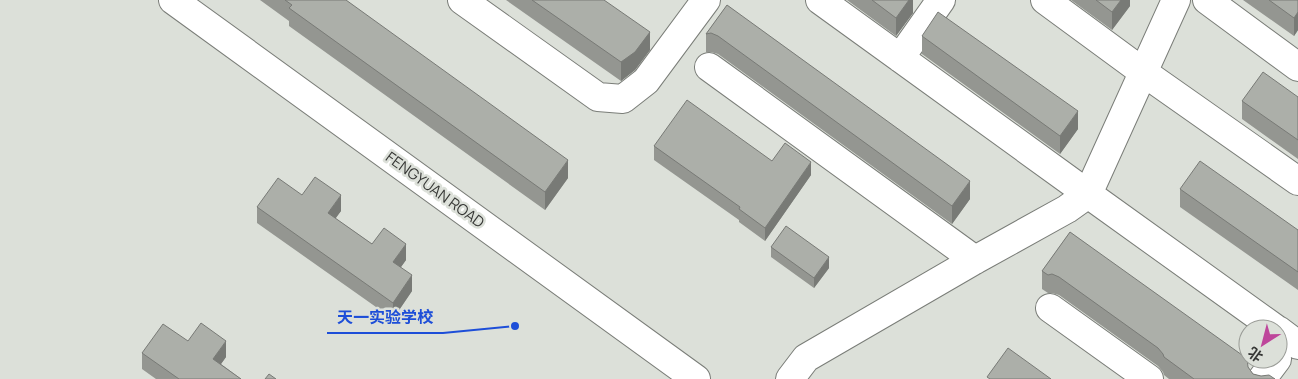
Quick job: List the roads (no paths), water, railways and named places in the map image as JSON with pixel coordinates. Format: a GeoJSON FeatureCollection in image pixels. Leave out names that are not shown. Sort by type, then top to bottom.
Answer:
{"type":"FeatureCollection","features":[{"type":"Feature","properties":{"kind":"street","name":"FENGYUAN ROAD"},"geometry":{"type":"LineString","coordinates":[[173,0],[696,379]]}},
{"type":"Feature","properties":{"kind":"street"},"geometry":{"type":"LineString","coordinates":[[462,0],[598,97],[623,99],[646,81],[706,0]]}},
{"type":"Feature","properties":{"kind":"street"},"geometry":{"type":"LineString","coordinates":[[820,0],[1088,194],[1252,319]]}},
{"type":"Feature","properties":{"kind":"street"},"geometry":{"type":"LineString","coordinates":[[900,58],[941,0]]}},
{"type":"Feature","properties":{"kind":"street"},"geometry":{"type":"LineString","coordinates":[[1045,0],[1143,72],[1298,180]]}},
{"type":"Feature","properties":{"kind":"street"},"geometry":{"type":"LineString","coordinates":[[790,379],[806,358],[1067,209],[1088,194],[1176,0]]}},
{"type":"Feature","properties":{"kind":"street"},"geometry":{"type":"LineString","coordinates":[[1207,0],[1298,67]]}},
{"type":"Feature","properties":{"kind":"street"},"geometry":{"type":"LineString","coordinates":[[709,67],[975,260]]}},
{"type":"Feature","properties":{"kind":"street"},"geometry":{"type":"LineString","coordinates":[[1050,308],[1149,379]]}},
{"type":"Feature","properties":{"kind":"place","name":"天一实验学校"},"geometry":{"type":"Point","coordinates":[515,326]}}]}
